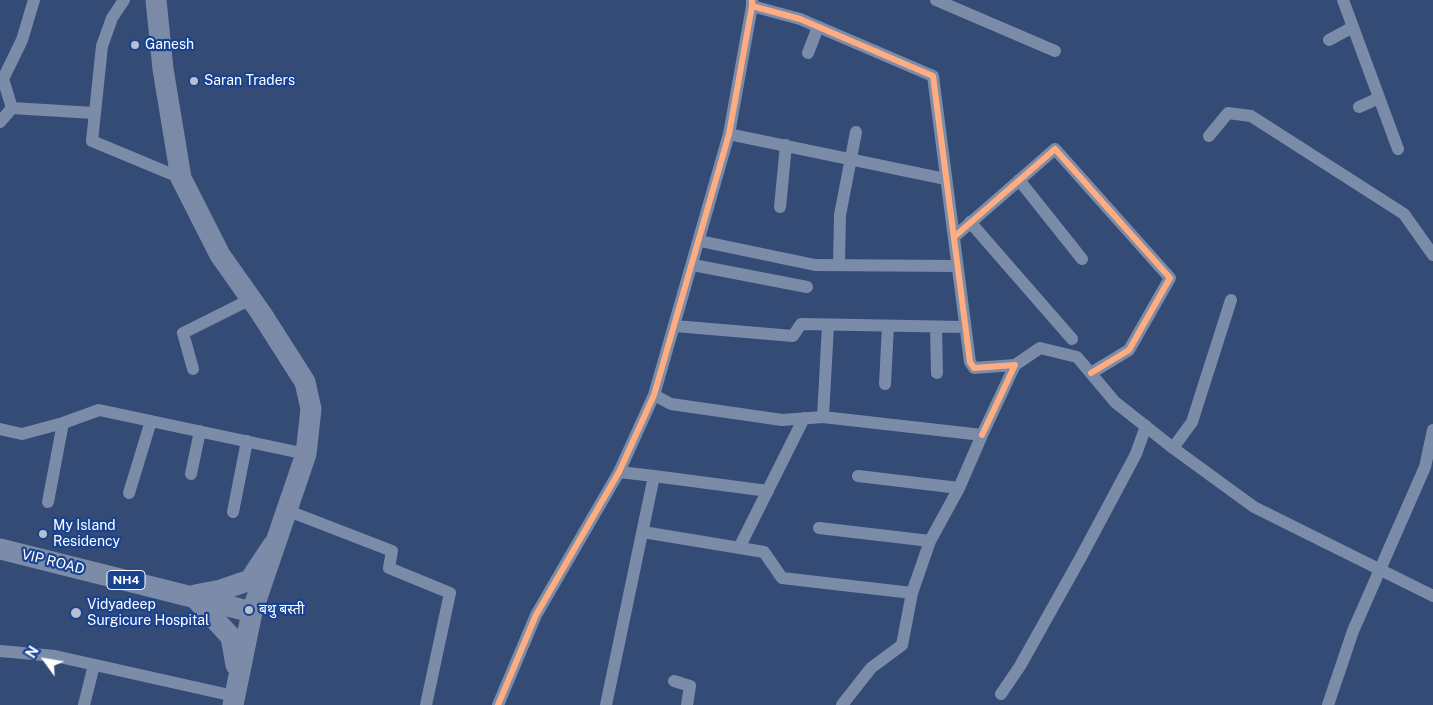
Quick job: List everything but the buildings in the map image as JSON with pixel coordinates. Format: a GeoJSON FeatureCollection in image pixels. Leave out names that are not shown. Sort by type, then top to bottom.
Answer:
{"type":"FeatureCollection","features":[{"type":"Feature","properties":{"kind":"highway"},"geometry":{"type":"LineString","coordinates":[[192,596],[221,590],[250,580],[273,545]]}},
{"type":"Feature","properties":{"kind":"highway","name":"VIP ROAD"},"geometry":{"type":"LineString","coordinates":[[0,549],[252,612]]}},
{"type":"Feature","properties":{"kind":"highway"},"geometry":{"type":"LineString","coordinates":[[192,596],[231,636],[235,653],[235,695]]}},
{"type":"Feature","properties":{"kind":"highway"},"geometry":{"type":"LineString","coordinates":[[235,695],[252,612]]}},
{"type":"Feature","properties":{"kind":"main road"},"geometry":{"type":"LineString","coordinates":[[156,0],[164,69],[181,178],[220,255],[252,299],[305,382],[311,409],[306,454],[273,545],[252,612]]}},
{"type":"Feature","properties":{"kind":"street"},"geometry":{"type":"LineString","coordinates":[[12,108],[1,78],[22,40],[34,0]]}},
{"type":"Feature","properties":{"kind":"street"},"geometry":{"type":"LineString","coordinates":[[124,0],[112,18],[102,46],[92,141],[181,178]]}},
{"type":"Feature","properties":{"kind":"street"},"geometry":{"type":"LineString","coordinates":[[936,0],[1055,51]]}},
{"type":"Feature","properties":{"kind":"street"},"geometry":{"type":"LineString","coordinates":[[1343,0],[1398,149]]}},
{"type":"Feature","properties":{"kind":"street"},"geometry":{"type":"LineString","coordinates":[[498,705],[536,615],[619,472],[654,396],[730,134],[752,3],[800,19],[933,76],[965,327],[970,362],[974,368],[1015,365],[1040,348],[1077,357],[1115,402],[1173,448],[1254,507],[1433,596]]}},
{"type":"Feature","properties":{"kind":"street"},"geometry":{"type":"LineString","coordinates":[[808,53],[818,27]]}},
{"type":"Feature","properties":{"kind":"street"},"geometry":{"type":"LineString","coordinates":[[1329,40],[1353,27]]}},
{"type":"Feature","properties":{"kind":"street"},"geometry":{"type":"LineString","coordinates":[[1359,107],[1379,98]]}},
{"type":"Feature","properties":{"kind":"street"},"geometry":{"type":"LineString","coordinates":[[12,108],[94,113]]}},
{"type":"Feature","properties":{"kind":"street"},"geometry":{"type":"LineString","coordinates":[[0,122],[12,108]]}},
{"type":"Feature","properties":{"kind":"street"},"geometry":{"type":"LineString","coordinates":[[1208,136],[1228,112],[1251,116],[1404,214],[1433,255]]}},
{"type":"Feature","properties":{"kind":"street"},"geometry":{"type":"LineString","coordinates":[[839,265],[840,215],[856,132]]}},
{"type":"Feature","properties":{"kind":"street"},"geometry":{"type":"LineString","coordinates":[[730,134],[946,179]]}},
{"type":"Feature","properties":{"kind":"street"},"geometry":{"type":"LineString","coordinates":[[780,207],[786,145]]}},
{"type":"Feature","properties":{"kind":"street"},"geometry":{"type":"LineString","coordinates":[[954,237],[1055,149],[1170,278],[1129,350],[1091,373]]}},
{"type":"Feature","properties":{"kind":"street"},"geometry":{"type":"LineString","coordinates":[[1020,180],[1082,259]]}},
{"type":"Feature","properties":{"kind":"street"},"geometry":{"type":"LineString","coordinates":[[970,222],[1072,339]]}},
{"type":"Feature","properties":{"kind":"street"},"geometry":{"type":"LineString","coordinates":[[700,241],[815,265],[957,266]]}},
{"type":"Feature","properties":{"kind":"street"},"geometry":{"type":"LineString","coordinates":[[693,265],[807,287]]}},
{"type":"Feature","properties":{"kind":"street"},"geometry":{"type":"LineString","coordinates":[[193,369],[184,333],[252,299]]}},
{"type":"Feature","properties":{"kind":"street"},"geometry":{"type":"LineString","coordinates":[[1173,448],[1192,422],[1232,300]]}},
{"type":"Feature","properties":{"kind":"street"},"geometry":{"type":"LineString","coordinates":[[675,326],[792,336],[801,324],[965,327]]}},
{"type":"Feature","properties":{"kind":"street"},"geometry":{"type":"LineString","coordinates":[[823,417],[828,325]]}},
{"type":"Feature","properties":{"kind":"street"},"geometry":{"type":"LineString","coordinates":[[885,384],[888,326]]}},
{"type":"Feature","properties":{"kind":"street"},"geometry":{"type":"LineString","coordinates":[[936,327],[937,373]]}},
{"type":"Feature","properties":{"kind":"street"},"geometry":{"type":"LineString","coordinates":[[842,705],[871,668],[902,646],[912,593],[930,541],[960,488],[982,435],[1015,365]]}},
{"type":"Feature","properties":{"kind":"street"},"geometry":{"type":"LineString","coordinates":[[654,396],[671,404],[782,420],[823,417],[982,435]]}},
{"type":"Feature","properties":{"kind":"street"},"geometry":{"type":"LineString","coordinates":[[0,429],[22,434],[63,423],[99,410],[306,454]]}},
{"type":"Feature","properties":{"kind":"street"},"geometry":{"type":"LineString","coordinates":[[739,548],[804,418]]}},
{"type":"Feature","properties":{"kind":"street"},"geometry":{"type":"LineString","coordinates":[[129,493],[151,421]]}},
{"type":"Feature","properties":{"kind":"street"},"geometry":{"type":"LineString","coordinates":[[48,502],[63,423]]}},
{"type":"Feature","properties":{"kind":"street"},"geometry":{"type":"LineString","coordinates":[[1001,694],[1020,666],[1086,548],[1136,454],[1146,426]]}},
{"type":"Feature","properties":{"kind":"street"},"geometry":{"type":"LineString","coordinates":[[1328,705],[1353,630],[1425,467],[1433,430]]}},
{"type":"Feature","properties":{"kind":"street"},"geometry":{"type":"LineString","coordinates":[[191,474],[200,431]]}},
{"type":"Feature","properties":{"kind":"street"},"geometry":{"type":"LineString","coordinates":[[233,512],[247,441]]}},
{"type":"Feature","properties":{"kind":"street"},"geometry":{"type":"LineString","coordinates":[[619,472],[768,491]]}},
{"type":"Feature","properties":{"kind":"street"},"geometry":{"type":"LineString","coordinates":[[606,705],[654,476]]}},
{"type":"Feature","properties":{"kind":"street"},"geometry":{"type":"LineString","coordinates":[[858,476],[960,488]]}},
{"type":"Feature","properties":{"kind":"street"},"geometry":{"type":"LineString","coordinates":[[286,510],[392,551],[389,568],[450,593],[426,705]]}},
{"type":"Feature","properties":{"kind":"street"},"geometry":{"type":"LineString","coordinates":[[819,528],[930,541]]}},
{"type":"Feature","properties":{"kind":"street"},"geometry":{"type":"LineString","coordinates":[[643,532],[764,552],[782,578],[912,593]]}},
{"type":"Feature","properties":{"kind":"street"},"geometry":{"type":"LineString","coordinates":[[0,651],[55,656],[235,695]]}},
{"type":"Feature","properties":{"kind":"street"},"geometry":{"type":"LineString","coordinates":[[84,705],[94,665]]}},
{"type":"Feature","properties":{"kind":"street"},"geometry":{"type":"LineString","coordinates":[[674,681],[690,686],[687,705]]}},
{"type":"Feature","properties":{"kind":"cycle path"},"geometry":{"type":"LineString","coordinates":[[752,0],[752,6],[800,19],[933,76],[970,362],[974,368],[1015,365],[982,435]]}},
{"type":"Feature","properties":{"kind":"cycle path"},"geometry":{"type":"LineString","coordinates":[[498,705],[536,615],[619,472],[654,395],[729,134],[752,6]]}},
{"type":"Feature","properties":{"kind":"cycle path"},"geometry":{"type":"LineString","coordinates":[[954,237],[1055,149],[1170,278],[1129,350],[1091,373]]}},
{"type":"Feature","properties":{"kind":"place","name":"Ganesh"},"geometry":{"type":"Point","coordinates":[135,45]}},
{"type":"Feature","properties":{"kind":"place","name":"Saran Traders"},"geometry":{"type":"Point","coordinates":[194,81]}},
{"type":"Feature","properties":{"kind":"place","name":"My Island Residency"},"geometry":{"type":"Point","coordinates":[43,534]}},
{"type":"Feature","properties":{"kind":"place","name":"बथु बस्ती"},"geometry":{"type":"Point","coordinates":[249,610]}},
{"type":"Feature","properties":{"kind":"place","name":"Vidyadeep Surgicure Hospital"},"geometry":{"type":"Point","coordinates":[76,613]}}]}
